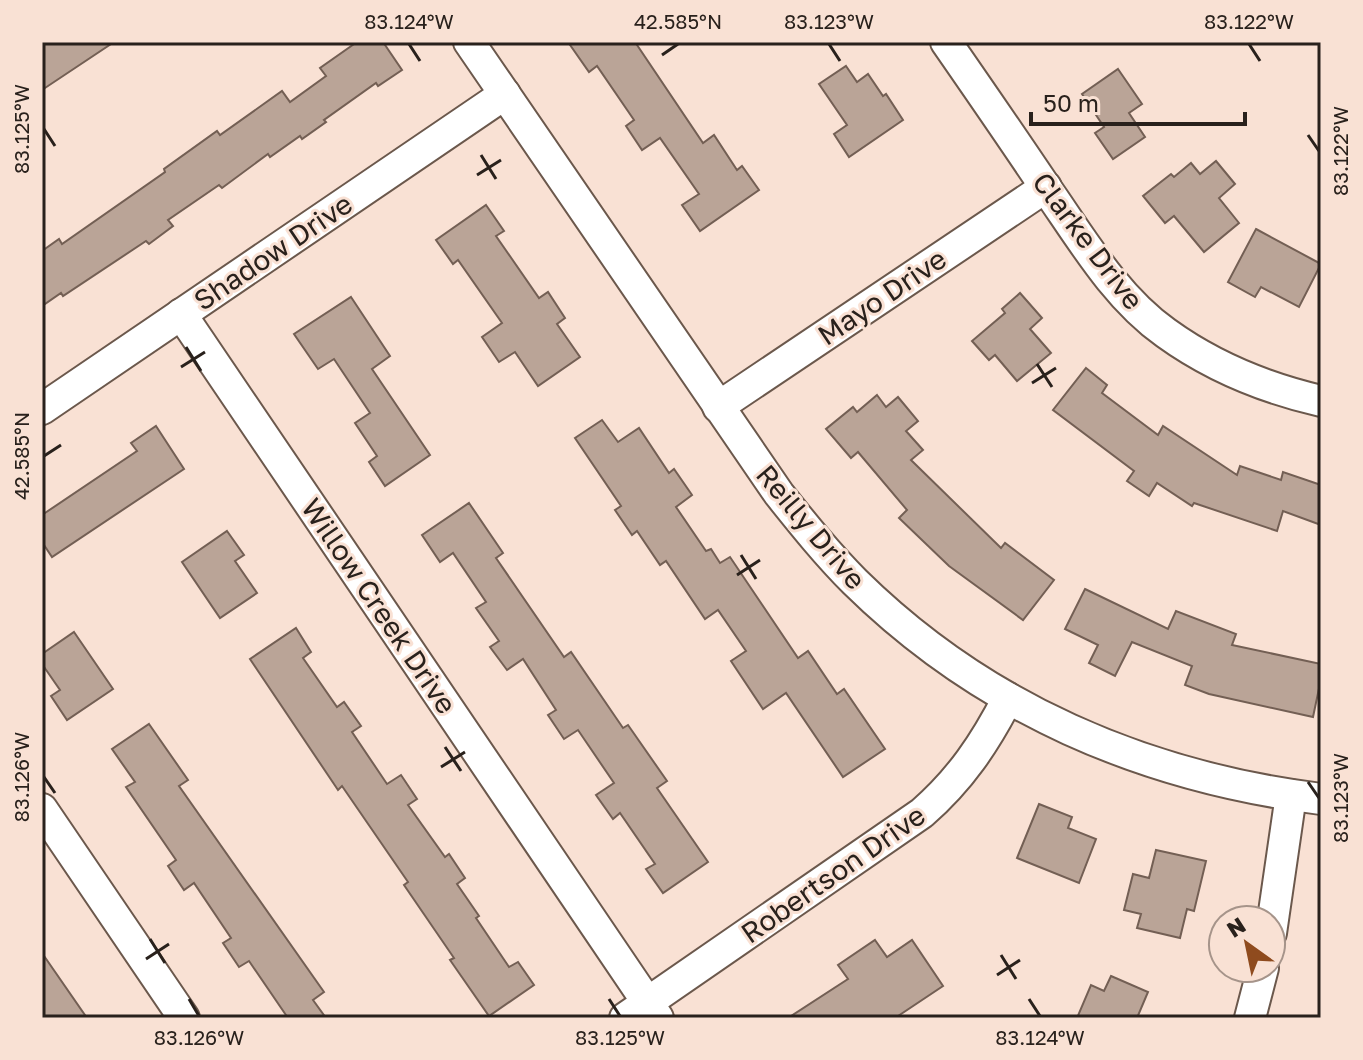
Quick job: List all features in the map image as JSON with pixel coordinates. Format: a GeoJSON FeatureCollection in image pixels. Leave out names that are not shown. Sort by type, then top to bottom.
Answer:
{"type":"FeatureCollection","features":[{"type":"Feature","properties":{"kind":"street","name":"Reilly Drive"},"geometry":{"type":"LineString","coordinates":[[469,42],[779,494],[854,581],[893,618],[968,674],[1073,731],[1152,764],[1216,781],[1321,799]]}},
{"type":"Feature","properties":{"kind":"street","name":"Clarke Drive"},"geometry":{"type":"LineString","coordinates":[[946,42],[1103,269],[1143,314],[1164,332],[1205,358],[1291,395],[1321,401]]}},
{"type":"Feature","properties":{"kind":"street","name":"Shadow Drive"},"geometry":{"type":"LineString","coordinates":[[42,409],[505,94]]}},
{"type":"Feature","properties":{"kind":"street","name":"Mayo Drive"},"geometry":{"type":"LineString","coordinates":[[718,407],[1046,187]]}},
{"type":"Feature","properties":{"kind":"street","name":"Willow Creek Drive"},"geometry":{"type":"LineString","coordinates":[[181,314],[644,1013]]}},
{"type":"Feature","properties":{"kind":"street","name":"Robertson Drive"},"geometry":{"type":"LineString","coordinates":[[644,1013],[922,813],[957,780],[978,753],[1008,698]]}},
{"type":"Feature","properties":{"kind":"street"},"geometry":{"type":"LineString","coordinates":[[1275,904],[1291,795]]}},
{"type":"Feature","properties":{"kind":"street"},"geometry":{"type":"LineString","coordinates":[[42,809],[184,1018]]}},
{"type":"Feature","properties":{"kind":"street"},"geometry":{"type":"LineString","coordinates":[[1250,1018],[1259,984]]}},
{"type":"Feature","properties":{"kind":"building"},"geometry":{"type":"Polygon","coordinates":[[[42,42],[114,42],[42,90],[42,42]]]}},
{"type":"Feature","properties":{"kind":"building"},"geometry":{"type":"Polygon","coordinates":[[[357,42],[383,42],[402,70],[378,86],[376,83],[302,139],[300,136],[270,157],[268,154],[222,188],[219,185],[168,220],[173,226],[149,244],[146,241],[63,296],[61,293],[42,306],[42,251],[59,239],[62,244],[165,172],[164,169],[217,131],[220,135],[282,91],[290,102],[326,76],[320,68],[357,42]]]}},
{"type":"Feature","properties":{"kind":"building"},"geometry":{"type":"Polygon","coordinates":[[[568,42],[635,42],[703,143],[714,135],[737,170],[742,166],[759,190],[700,231],[682,205],[699,194],[660,138],[642,150],[626,126],[634,120],[597,66],[589,72],[568,42]]]}},
{"type":"Feature","properties":{"kind":"building"},"geometry":{"type":"Polygon","coordinates":[[[846,66],[857,82],[868,74],[903,120],[849,157],[834,134],[847,125],[819,84],[846,66]]]}},
{"type":"Feature","properties":{"kind":"building"},"geometry":{"type":"Polygon","coordinates":[[[1118,69],[1142,104],[1129,113],[1145,137],[1113,159],[1095,133],[1104,127],[1082,94],[1118,69]]]}},
{"type":"Feature","properties":{"kind":"building"},"geometry":{"type":"Polygon","coordinates":[[[1216,161],[1235,184],[1219,198],[1239,223],[1204,252],[1174,216],[1165,223],[1143,196],[1191,163],[1200,174],[1216,161]]]}},
{"type":"Feature","properties":{"kind":"building"},"geometry":{"type":"Polygon","coordinates":[[[486,205],[504,231],[496,236],[539,298],[548,292],[565,318],[557,324],[580,357],[538,386],[515,352],[499,362],[482,337],[502,323],[458,260],[453,264],[436,240],[486,205]]]}},
{"type":"Feature","properties":{"kind":"building"},"geometry":{"type":"Polygon","coordinates":[[[1256,229],[1321,264],[1299,307],[1261,287],[1255,297],[1228,282],[1256,229]]]}},
{"type":"Feature","properties":{"kind":"building"},"geometry":{"type":"Polygon","coordinates":[[[1020,293],[1042,318],[1030,329],[1051,353],[1017,381],[995,355],[989,360],[972,341],[1005,313],[1002,309],[1020,293]]]}},
{"type":"Feature","properties":{"kind":"building"},"geometry":{"type":"Polygon","coordinates":[[[351,297],[390,356],[372,369],[430,455],[385,486],[369,462],[377,456],[355,423],[370,413],[334,359],[318,369],[294,334],[351,297]]]}},
{"type":"Feature","properties":{"kind":"building"},"geometry":{"type":"Polygon","coordinates":[[[1086,368],[1107,385],[1102,393],[1158,435],[1163,426],[1237,475],[1240,466],[1281,480],[1283,472],[1321,485],[1321,525],[1283,511],[1277,531],[1194,503],[1192,506],[1157,483],[1149,496],[1127,481],[1134,471],[1053,410],[1086,368]]]}},
{"type":"Feature","properties":{"kind":"building"},"geometry":{"type":"Polygon","coordinates":[[[877,395],[886,407],[898,397],[918,421],[906,431],[923,450],[911,460],[1001,548],[1005,543],[1054,580],[1023,620],[949,566],[899,518],[907,510],[858,452],[851,458],[826,429],[853,407],[857,412],[877,395]]]}},
{"type":"Feature","properties":{"kind":"building"},"geometry":{"type":"Polygon","coordinates":[[[602,420],[618,442],[639,428],[669,473],[674,469],[692,495],[676,507],[706,551],[711,549],[720,563],[730,557],[798,658],[808,651],[837,694],[844,689],[885,749],[843,777],[786,693],[763,709],[731,661],[746,651],[718,610],[705,619],[666,561],[660,565],[637,531],[632,535],[615,510],[621,506],[575,438],[602,420]]]}},
{"type":"Feature","properties":{"kind":"building"},"geometry":{"type":"Polygon","coordinates":[[[156,426],[184,469],[52,557],[42,542],[42,515],[137,451],[131,443],[156,426]]]}},
{"type":"Feature","properties":{"kind":"building"},"geometry":{"type":"Polygon","coordinates":[[[469,503],[503,553],[496,558],[564,657],[571,652],[623,728],[628,725],[667,781],[657,788],[708,862],[663,893],[646,869],[655,864],[620,813],[613,819],[596,795],[614,783],[578,730],[564,739],[548,715],[556,710],[523,659],[507,670],[490,647],[499,641],[476,608],[486,602],[453,553],[440,562],[422,535],[469,503]]]}},
{"type":"Feature","properties":{"kind":"building"},"geometry":{"type":"Polygon","coordinates":[[[227,531],[244,555],[235,561],[257,593],[220,618],[182,562],[227,531]]]}},
{"type":"Feature","properties":{"kind":"building"},"geometry":{"type":"Polygon","coordinates":[[[1085,589],[1168,629],[1176,611],[1236,634],[1232,645],[1321,664],[1313,717],[1209,694],[1185,685],[1192,666],[1132,642],[1115,676],[1089,663],[1098,645],[1065,629],[1085,589]]]}},
{"type":"Feature","properties":{"kind":"building"},"geometry":{"type":"Polygon","coordinates":[[[296,628],[311,652],[303,658],[337,707],[344,702],[361,726],[352,732],[387,784],[401,775],[417,799],[408,805],[445,857],[449,854],[465,878],[457,884],[479,916],[476,918],[509,967],[518,962],[534,985],[489,1016],[404,885],[408,882],[342,786],[338,790],[250,659],[296,628]]]}},
{"type":"Feature","properties":{"kind":"building"},"geometry":{"type":"Polygon","coordinates":[[[74,632],[113,689],[67,720],[51,696],[60,690],[42,664],[42,654],[74,632]]]}},
{"type":"Feature","properties":{"kind":"building"},"geometry":{"type":"Polygon","coordinates":[[[149,724],[188,780],[179,786],[324,992],[313,1000],[326,1018],[288,1018],[249,961],[239,967],[223,943],[231,938],[194,883],[184,890],[168,866],[176,860],[126,787],[135,782],[112,749],[149,724]]]}},
{"type":"Feature","properties":{"kind":"building"},"geometry":{"type":"Polygon","coordinates":[[[1039,804],[1072,817],[1068,828],[1096,839],[1079,883],[1017,858],[1039,804]]]}},
{"type":"Feature","properties":{"kind":"building"},"geometry":{"type":"Polygon","coordinates":[[[1156,850],[1206,861],[1194,911],[1187,909],[1180,938],[1137,928],[1141,914],[1124,910],[1133,874],[1149,878],[1156,850]]]}},
{"type":"Feature","properties":{"kind":"building"},"geometry":{"type":"Polygon","coordinates":[[[875,940],[887,957],[912,940],[943,986],[895,1018],[788,1018],[848,979],[838,965],[875,940]]]}},
{"type":"Feature","properties":{"kind":"building"},"geometry":{"type":"Polygon","coordinates":[[[42,953],[87,1018],[42,1018],[42,953]]]}},
{"type":"Feature","properties":{"kind":"building"},"geometry":{"type":"Polygon","coordinates":[[[1111,976],[1148,992],[1137,1018],[1077,1018],[1091,985],[1104,991],[1111,976]]]}}]}
